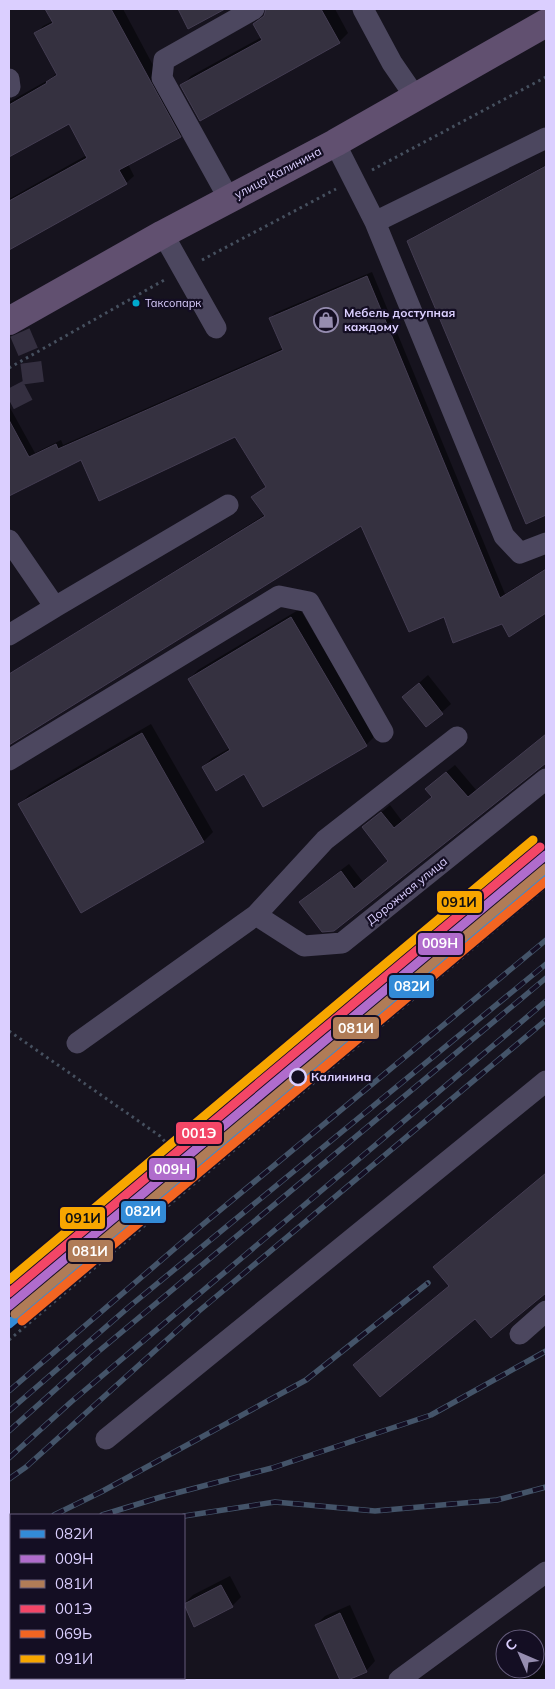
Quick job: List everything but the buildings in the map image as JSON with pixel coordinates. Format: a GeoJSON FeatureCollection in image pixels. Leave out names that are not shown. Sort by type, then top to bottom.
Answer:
{"type":"FeatureCollection","features":[{"type":"Feature","properties":{"kind":"main road","name":"улица Калинина"},"geometry":{"type":"LineString","coordinates":[[10,316],[335,143],[546,23]]}},
{"type":"Feature","properties":{"kind":"lane"},"geometry":{"type":"LineString","coordinates":[[228,199],[162,78],[164,60],[254,9]]}},
{"type":"Feature","properties":{"kind":"lane"},"geometry":{"type":"LineString","coordinates":[[363,9],[392,63],[416,98]]}},
{"type":"Feature","properties":{"kind":"lane"},"geometry":{"type":"LineString","coordinates":[[9,78],[9,87]]}},
{"type":"Feature","properties":{"kind":"lane"},"geometry":{"type":"LineString","coordinates":[[375,222],[546,138]]}},
{"type":"Feature","properties":{"kind":"lane"},"geometry":{"type":"LineString","coordinates":[[335,143],[375,222],[504,536],[520,553],[546,543]]}},
{"type":"Feature","properties":{"kind":"lane"},"geometry":{"type":"LineString","coordinates":[[163,234],[216,328]]}},
{"type":"Feature","properties":{"kind":"lane"},"geometry":{"type":"LineString","coordinates":[[9,635],[228,505]]}},
{"type":"Feature","properties":{"kind":"lane"},"geometry":{"type":"LineString","coordinates":[[9,540],[55,607]]}},
{"type":"Feature","properties":{"kind":"lane"},"geometry":{"type":"LineString","coordinates":[[9,760],[279,596],[309,602],[384,732]]}},
{"type":"Feature","properties":{"kind":"lane"},"geometry":{"type":"LineString","coordinates":[[77,1042],[256,915],[325,840],[457,737]]}},
{"type":"Feature","properties":{"kind":"lane","name":"Дорожная улица"},"geometry":{"type":"LineString","coordinates":[[256,915],[304,946],[342,943],[546,779]]}},
{"type":"Feature","properties":{"kind":"lane"},"geometry":{"type":"LineString","coordinates":[[106,1439],[546,1081]]}},
{"type":"Feature","properties":{"kind":"lane"},"geometry":{"type":"LineString","coordinates":[[520,1334],[546,1311]]}},
{"type":"Feature","properties":{"kind":"lane"},"geometry":{"type":"LineString","coordinates":[[399,1680],[546,1572]]}},
{"type":"Feature","properties":{"kind":"path"},"geometry":{"type":"LineString","coordinates":[[354,179],[546,77]]}},
{"type":"Feature","properties":{"kind":"path"},"geometry":{"type":"LineString","coordinates":[[9,368],[30,356]]}},
{"type":"Feature","properties":{"kind":"path"},"geometry":{"type":"LineString","coordinates":[[9,1292],[546,842]]}},
{"type":"Feature","properties":{"kind":"path"},"geometry":{"type":"LineString","coordinates":[[9,1340],[546,887]]}},
{"type":"Feature","properties":{"kind":"path"},"geometry":{"type":"LineString","coordinates":[[9,1031],[160,1136],[174,1152]]}},
{"type":"Feature","properties":{"kind":"tunnel"},"geometry":{"type":"LineString","coordinates":[[9,400],[34,387],[30,356],[14,319]]}},
{"type":"Feature","properties":{"kind":"railway"},"geometry":{"type":"LineString","coordinates":[[9,1391],[201,1226],[546,940]]}},
{"type":"Feature","properties":{"kind":"railway"},"geometry":{"type":"LineString","coordinates":[[9,1411],[130,1306],[546,964]]}},
{"type":"Feature","properties":{"kind":"railway"},"geometry":{"type":"LineString","coordinates":[[9,1431],[93,1356],[546,978]]}},
{"type":"Feature","properties":{"kind":"railway"},"geometry":{"type":"LineString","coordinates":[[9,1458],[71,1402],[546,1001]]}},
{"type":"Feature","properties":{"kind":"railway"},"geometry":{"type":"LineString","coordinates":[[9,1479],[26,1467],[199,1311],[546,1020]]}},
{"type":"Feature","properties":{"kind":"railway"},"geometry":{"type":"LineString","coordinates":[[56,1514],[101,1492],[306,1380],[428,1283]]}},
{"type":"Feature","properties":{"kind":"railway"},"geometry":{"type":"LineString","coordinates":[[105,1514],[161,1497],[272,1468],[431,1415],[546,1351]]}},
{"type":"Feature","properties":{"kind":"railway"},"geometry":{"type":"LineString","coordinates":[[185,1516],[275,1502],[375,1511],[497,1500],[546,1487]]}},
{"type":"Feature","properties":{"kind":"transit line","name":"091И"},"geometry":{"type":"LineString","coordinates":[[9,1280],[533,840]]}},
{"type":"Feature","properties":{"kind":"transit line","name":"001Э"},"geometry":{"type":"LineString","coordinates":[[9,1293],[540,847]]}},
{"type":"Feature","properties":{"kind":"transit line","name":"009Н"},"geometry":{"type":"LineString","coordinates":[[9,1306],[546,855]]}},
{"type":"Feature","properties":{"kind":"transit line","name":"081И"},"geometry":{"type":"LineString","coordinates":[[15,1314],[546,868]]}},
{"type":"Feature","properties":{"kind":"transit line","name":"082И"},"geometry":{"type":"LineString","coordinates":[[9,1324],[546,874]]}},
{"type":"Feature","properties":{"kind":"transit line","name":"069Ь"},"geometry":{"type":"LineString","coordinates":[[22,1321],[546,881]]}},
{"type":"Feature","properties":{"kind":"place","name":"Таксопарк"},"geometry":{"type":"Point","coordinates":[136,303]}},
{"type":"Feature","properties":{"kind":"place","name":"Мебель доступная каждому"},"geometry":{"type":"Point","coordinates":[326,320]}},
{"type":"Feature","properties":{"kind":"place","name":"Калинина"},"geometry":{"type":"Point","coordinates":[298,1077]}}]}
